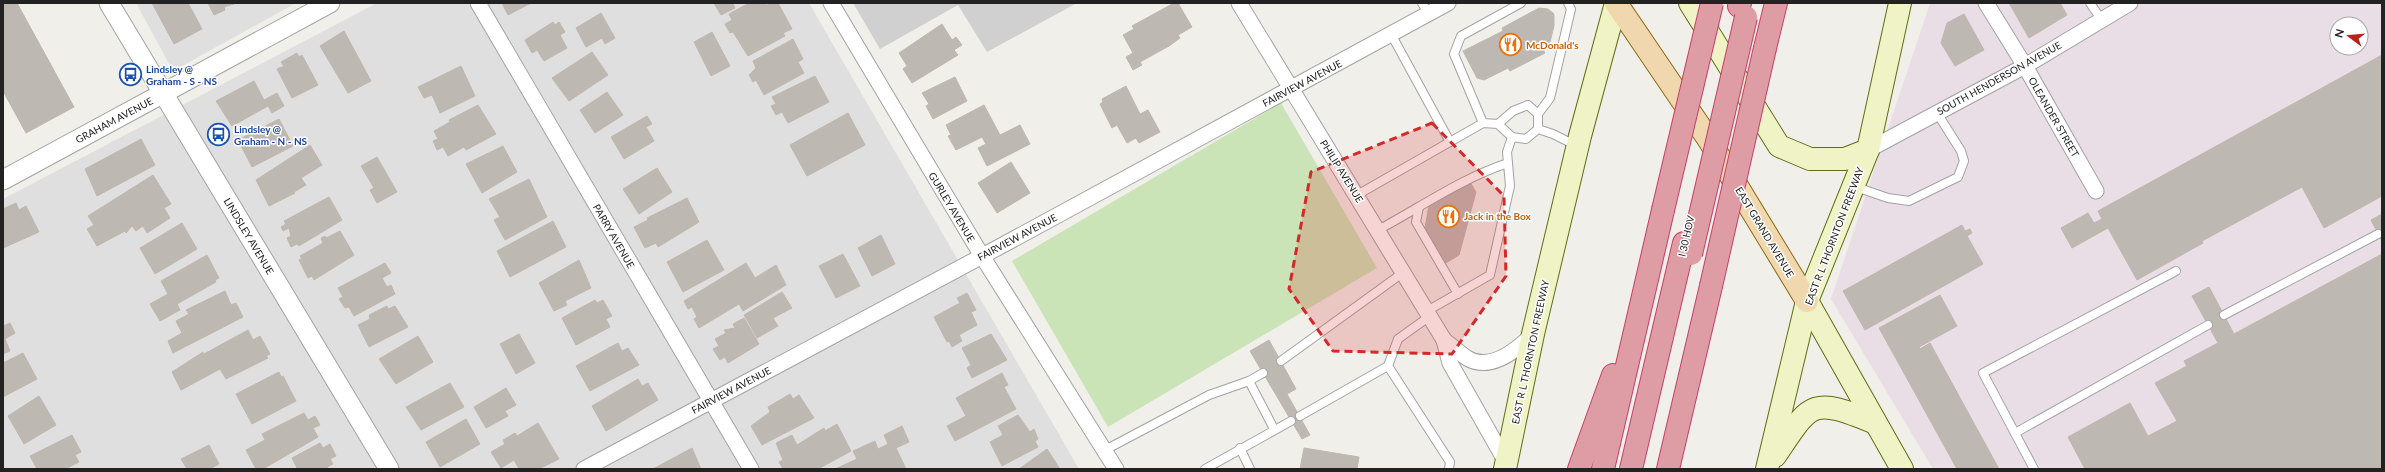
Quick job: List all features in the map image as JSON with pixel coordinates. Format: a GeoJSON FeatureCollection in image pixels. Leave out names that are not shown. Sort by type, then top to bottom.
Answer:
{"type":"FeatureCollection","features":[{"type":"Feature","properties":{"kind":"highway"},"geometry":{"type":"LineString","coordinates":[[1603,469],[1712,3]]}},
{"type":"Feature","properties":{"kind":"highway"},"geometry":{"type":"LineString","coordinates":[[1668,469],[1776,3]]}},
{"type":"Feature","properties":{"kind":"highway","name":"I 30 HOV"},"geometry":{"type":"LineString","coordinates":[[1642,469],[1688,248],[1743,7]]}},
{"type":"Feature","properties":{"kind":"highway","name":"I 30 HOV"},"geometry":{"type":"LineString","coordinates":[[1632,469],[1688,248]]}},
{"type":"Feature","properties":{"kind":"highway"},"geometry":{"type":"LineString","coordinates":[[1579,469],[1646,284]]}},
{"type":"Feature","properties":{"kind":"main road","name":"EAST R L THORNTON FREEWAY"},"geometry":{"type":"LineString","coordinates":[[1506,466],[1533,334],[1578,147],[1616,3]]}},
{"type":"Feature","properties":{"kind":"main road","name":"EAST GRAND AVENUE"},"geometry":{"type":"LineString","coordinates":[[1616,3],[1709,140],[1807,302],[1873,422],[1902,469]]}},
{"type":"Feature","properties":{"kind":"main road"},"geometry":{"type":"LineString","coordinates":[[1690,3],[1779,146],[1810,159],[1845,159],[1868,150]]}},
{"type":"Feature","properties":{"kind":"main road","name":"EAST R L THORNTON FREEWAY"},"geometry":{"type":"LineString","coordinates":[[1767,469],[1807,302],[1868,150],[1900,3]]}},
{"type":"Feature","properties":{"kind":"main road"},"geometry":{"type":"LineString","coordinates":[[1767,469],[1801,417],[1811,410],[1824,406],[1843,410],[1873,422]]}},
{"type":"Feature","properties":{"kind":"street","name":"LINDSLEY AVENUE"},"geometry":{"type":"LineString","coordinates":[[109,3],[389,469]]}},
{"type":"Feature","properties":{"kind":"street","name":"GRAHAM AVENUE"},"geometry":{"type":"LineString","coordinates":[[3,180],[330,3]]}},
{"type":"Feature","properties":{"kind":"street","name":"PARRY AVENUE"},"geometry":{"type":"LineString","coordinates":[[478,3],[750,469]]}},
{"type":"Feature","properties":{"kind":"street","name":"GURLEY AVENUE"},"geometry":{"type":"LineString","coordinates":[[832,3],[982,256],[1116,469]]}},
{"type":"Feature","properties":{"kind":"street","name":"PHILIP AVENUE"},"geometry":{"type":"LineString","coordinates":[[1239,3],[1444,340],[1450,363],[1506,466]]}},
{"type":"Feature","properties":{"kind":"street","name":"FAIRVIEW AVENUE"},"geometry":{"type":"LineString","coordinates":[[584,469],[710,400],[982,256],[1391,34],[1426,8],[1448,3]]}},
{"type":"Feature","properties":{"kind":"street","name":"OLEANDER STREET"},"geometry":{"type":"LineString","coordinates":[[1986,3],[2025,66],[2096,192]]}},
{"type":"Feature","properties":{"kind":"street","name":"SOUTH HENDERSON AVENUE"},"geometry":{"type":"LineString","coordinates":[[1868,150],[2025,66],[2101,19],[2130,3]]}},
{"type":"Feature","properties":{"kind":"street","name":"PHILIP AVENUE"},"geometry":{"type":"LineString","coordinates":[[1444,340],[1468,358],[1477,361],[1494,361],[1516,351],[1533,334]]}},
{"type":"Feature","properties":{"kind":"lane"},"geometry":{"type":"LineString","coordinates":[[1483,123],[1454,54],[1461,36],[1521,3]]}},
{"type":"Feature","properties":{"kind":"lane"},"geometry":{"type":"LineString","coordinates":[[1538,129],[1538,114],[1550,98],[1571,9],[1568,3]]}},
{"type":"Feature","properties":{"kind":"lane"},"geometry":{"type":"LineString","coordinates":[[2090,3],[2101,19]]}},
{"type":"Feature","properties":{"kind":"lane"},"geometry":{"type":"LineString","coordinates":[[1391,34],[1450,142]]}},
{"type":"Feature","properties":{"kind":"lane"},"geometry":{"type":"LineString","coordinates":[[1498,124],[1513,111],[1528,105],[1538,114]]}},
{"type":"Feature","properties":{"kind":"lane"},"geometry":{"type":"LineString","coordinates":[[1853,186],[1888,198],[1909,201],[1958,177],[1964,161],[1961,151],[1937,113]]}},
{"type":"Feature","properties":{"kind":"lane"},"geometry":{"type":"LineString","coordinates":[[1357,195],[1483,123],[1498,124],[1512,137],[1526,139],[1538,129]]}},
{"type":"Feature","properties":{"kind":"lane"},"geometry":{"type":"LineString","coordinates":[[1538,129],[1553,134],[1578,147]]}},
{"type":"Feature","properties":{"kind":"lane"},"geometry":{"type":"LineString","coordinates":[[1300,416],[1388,366],[1398,339],[1429,314],[1458,294],[1490,275],[1510,186],[1507,152],[1512,137]]}},
{"type":"Feature","properties":{"kind":"lane"},"geometry":{"type":"LineString","coordinates":[[1378,230],[1490,169],[1508,163]]}},
{"type":"Feature","properties":{"kind":"lane"},"geometry":{"type":"LineString","coordinates":[[1419,207],[1416,222],[1458,294]]}},
{"type":"Feature","properties":{"kind":"lane"},"geometry":{"type":"LineString","coordinates":[[2224,315],[2378,234]]}},
{"type":"Feature","properties":{"kind":"lane"},"geometry":{"type":"LineString","coordinates":[[2034,469],[1983,373],[2176,271]]}},
{"type":"Feature","properties":{"kind":"lane"},"geometry":{"type":"LineString","coordinates":[[1281,361],[1404,272]]}},
{"type":"Feature","properties":{"kind":"lane"},"geometry":{"type":"LineString","coordinates":[[2015,433],[2208,325]]}},
{"type":"Feature","properties":{"kind":"lane"},"geometry":{"type":"LineString","coordinates":[[1388,366],[1450,462],[1449,469]]}},
{"type":"Feature","properties":{"kind":"lane"},"geometry":{"type":"LineString","coordinates":[[1105,450],[1209,395],[1249,381],[1263,373]]}},
{"type":"Feature","properties":{"kind":"lane"},"geometry":{"type":"LineString","coordinates":[[1249,381],[1274,429]]}},
{"type":"Feature","properties":{"kind":"lane"},"geometry":{"type":"LineString","coordinates":[[1205,469],[1274,429],[1291,421]]}},
{"type":"Feature","properties":{"kind":"lane"},"geometry":{"type":"LineString","coordinates":[[1240,448],[1250,469]]}},
{"type":"Feature","properties":{"kind":"highlighted area"},"geometry":{"type":"Polygon","coordinates":[[[1432,123],[1504,196],[1506,276],[1452,354],[1333,351],[1289,289],[1311,172],[1432,123]]]}},
{"type":"Feature","properties":{"kind":"shaded area"},"geometry":{"type":"Polygon","coordinates":[[[136,3],[296,3],[173,71],[136,3]]]}},
{"type":"Feature","properties":{"kind":"shaded area"},"geometry":{"type":"Polygon","coordinates":[[[377,3],[809,3],[1079,469],[3,469],[3,199],[377,3]]]}},
{"type":"Feature","properties":{"kind":"shaded area"},"geometry":{"type":"Polygon","coordinates":[[[853,3],[1077,3],[987,52],[958,5],[880,49],[853,3]]]}},
{"type":"Feature","properties":{"kind":"shaded area"},"geometry":{"type":"Polygon","coordinates":[[[1930,3],[2382,3],[2382,469],[1933,469],[1831,299],[1930,3]]]}},
{"type":"Feature","properties":{"kind":"green space"},"geometry":{"type":"Polygon","coordinates":[[[1281,103],[1377,268],[1108,427],[1012,261],[1281,103]]]}},
{"type":"Feature","properties":{"kind":"building"},"geometry":{"type":"Polygon","coordinates":[[[7,3],[17,3],[74,107],[26,133],[3,91],[3,5],[7,3]]]}},
{"type":"Feature","properties":{"kind":"building"},"geometry":{"type":"Polygon","coordinates":[[[152,3],[188,3],[202,29],[174,44],[152,3]]]}},
{"type":"Feature","properties":{"kind":"building"},"geometry":{"type":"Polygon","coordinates":[[[208,3],[237,3],[224,7],[225,10],[214,15],[208,3]]]}},
{"type":"Feature","properties":{"kind":"building"},"geometry":{"type":"Polygon","coordinates":[[[502,3],[531,3],[508,15],[502,3]]]}},
{"type":"Feature","properties":{"kind":"building"},"geometry":{"type":"Polygon","coordinates":[[[714,3],[735,3],[733,4],[735,8],[721,15],[714,3]]]}},
{"type":"Feature","properties":{"kind":"building"},"geometry":{"type":"Polygon","coordinates":[[[749,3],[764,3],[766,5],[778,3],[792,29],[783,33],[785,36],[748,56],[733,32],[730,33],[725,24],[732,20],[729,14],[749,3]]]}},
{"type":"Feature","properties":{"kind":"building"},"geometry":{"type":"Polygon","coordinates":[[[1174,3],[1178,3],[1192,27],[1178,35],[1180,38],[1169,46],[1140,62],[1142,65],[1133,70],[1126,57],[1133,53],[1123,35],[1134,29],[1132,26],[1174,3]]]}},
{"type":"Feature","properties":{"kind":"building"},"geometry":{"type":"Polygon","coordinates":[[[2009,3],[2060,3],[2067,15],[2029,38],[2009,3]]]}},
{"type":"Feature","properties":{"kind":"building","name":"McDonald's"},"geometry":{"type":"Polygon","coordinates":[[[1539,8],[1548,9],[1554,14],[1554,26],[1550,42],[1542,47],[1545,53],[1510,71],[1508,68],[1484,80],[1477,78],[1463,51],[1503,31],[1502,28],[1539,8]]]}},
{"type":"Feature","properties":{"kind":"building"},"geometry":{"type":"Polygon","coordinates":[[[601,13],[615,38],[605,44],[602,38],[586,47],[576,28],[601,13]]]}},
{"type":"Feature","properties":{"kind":"building"},"geometry":{"type":"Polygon","coordinates":[[[1964,14],[1984,50],[1955,66],[1941,43],[1947,23],[1964,14]]]}},
{"type":"Feature","properties":{"kind":"building"},"geometry":{"type":"Polygon","coordinates":[[[553,22],[555,25],[559,22],[565,32],[560,35],[567,48],[544,61],[537,50],[532,53],[525,40],[553,22]]]}},
{"type":"Feature","properties":{"kind":"building"},"geometry":{"type":"Polygon","coordinates":[[[942,24],[952,40],[956,37],[962,45],[954,50],[958,55],[912,83],[903,69],[907,66],[899,53],[942,24]]]}},
{"type":"Feature","properties":{"kind":"building"},"geometry":{"type":"Polygon","coordinates":[[[344,31],[371,81],[348,93],[320,46],[344,31]]]}},
{"type":"Feature","properties":{"kind":"building"},"geometry":{"type":"Polygon","coordinates":[[[712,32],[730,66],[711,76],[694,42],[712,32]]]}},
{"type":"Feature","properties":{"kind":"building"},"geometry":{"type":"Polygon","coordinates":[[[793,39],[803,59],[798,62],[804,73],[764,95],[756,80],[753,82],[749,75],[756,68],[753,61],[793,39]]]}},
{"type":"Feature","properties":{"kind":"building"},"geometry":{"type":"Polygon","coordinates":[[[592,52],[608,75],[569,101],[552,78],[592,52]]]}},
{"type":"Feature","properties":{"kind":"building"},"geometry":{"type":"Polygon","coordinates":[[[297,53],[299,57],[302,55],[318,85],[292,98],[277,69],[284,66],[281,62],[297,53]]]}},
{"type":"Feature","properties":{"kind":"building"},"geometry":{"type":"Polygon","coordinates":[[[2382,55],[2382,196],[2324,228],[2302,187],[2202,241],[2203,243],[2137,280],[2108,228],[2072,248],[2061,228],[2088,213],[2094,223],[2102,219],[2098,211],[2382,55]]]}},
{"type":"Feature","properties":{"kind":"building"},"geometry":{"type":"Polygon","coordinates":[[[461,66],[475,96],[440,113],[432,95],[424,98],[418,87],[461,66]]]}},
{"type":"Feature","properties":{"kind":"building"},"geometry":{"type":"Polygon","coordinates":[[[815,76],[829,102],[788,123],[782,112],[776,115],[771,106],[776,104],[772,97],[815,76]]]}},
{"type":"Feature","properties":{"kind":"building"},"geometry":{"type":"Polygon","coordinates":[[[955,77],[967,101],[933,119],[926,106],[929,104],[922,93],[955,77]]]}},
{"type":"Feature","properties":{"kind":"building"},"geometry":{"type":"Polygon","coordinates":[[[254,81],[264,100],[277,93],[284,106],[272,113],[268,106],[232,126],[216,101],[254,81]]]}},
{"type":"Feature","properties":{"kind":"building"},"geometry":{"type":"Polygon","coordinates":[[[1126,86],[1140,114],[1148,110],[1160,132],[1139,143],[1136,138],[1127,143],[1117,125],[1112,128],[1100,104],[1103,102],[1102,99],[1126,86]]]}},
{"type":"Feature","properties":{"kind":"building"},"geometry":{"type":"Polygon","coordinates":[[[607,92],[623,115],[595,133],[580,110],[607,92]]]}},
{"type":"Feature","properties":{"kind":"building"},"geometry":{"type":"Polygon","coordinates":[[[478,105],[496,134],[466,150],[464,147],[448,156],[443,147],[437,150],[433,141],[438,139],[434,131],[450,122],[449,120],[478,105]]]}},
{"type":"Feature","properties":{"kind":"building"},"geometry":{"type":"Polygon","coordinates":[[[984,105],[1000,135],[1020,125],[1030,144],[987,166],[978,148],[986,144],[982,137],[956,150],[948,136],[951,135],[946,125],[984,105]]]}},
{"type":"Feature","properties":{"kind":"building"},"geometry":{"type":"Polygon","coordinates":[[[848,113],[865,145],[807,176],[790,145],[848,113]]]}},
{"type":"Feature","properties":{"kind":"building"},"geometry":{"type":"Polygon","coordinates":[[[647,116],[652,124],[646,127],[654,141],[624,159],[611,137],[647,116]]]}},
{"type":"Feature","properties":{"kind":"building"},"geometry":{"type":"Polygon","coordinates":[[[279,119],[293,146],[252,167],[238,140],[279,119]]]}},
{"type":"Feature","properties":{"kind":"building"},"geometry":{"type":"Polygon","coordinates":[[[141,139],[155,165],[97,196],[85,169],[141,139]]]}},
{"type":"Feature","properties":{"kind":"building"},"geometry":{"type":"Polygon","coordinates":[[[310,145],[322,165],[301,178],[306,185],[294,192],[295,193],[269,206],[256,180],[310,145]]]}},
{"type":"Feature","properties":{"kind":"building"},"geometry":{"type":"Polygon","coordinates":[[[503,146],[517,172],[482,193],[466,164],[503,146]]]}},
{"type":"Feature","properties":{"kind":"building"},"geometry":{"type":"Polygon","coordinates":[[[377,157],[397,192],[377,203],[370,190],[374,188],[361,166],[377,157]]]}},
{"type":"Feature","properties":{"kind":"building"},"geometry":{"type":"Polygon","coordinates":[[[1011,162],[1030,193],[997,213],[978,183],[1011,162]]]}},
{"type":"Feature","properties":{"kind":"building"},"geometry":{"type":"Polygon","coordinates":[[[657,168],[672,192],[639,214],[623,189],[657,168]]]}},
{"type":"Feature","properties":{"kind":"building"},"geometry":{"type":"Polygon","coordinates":[[[153,175],[171,204],[164,208],[170,218],[147,233],[143,226],[136,231],[132,226],[126,233],[125,231],[97,246],[87,229],[94,225],[88,216],[153,175]]]}},
{"type":"Feature","properties":{"kind":"building"},"geometry":{"type":"Polygon","coordinates":[[[529,179],[547,217],[505,240],[494,220],[500,217],[489,199],[529,179]]]}},
{"type":"Feature","properties":{"kind":"building","name":"Jack in the Box"},"geometry":{"type":"Polygon","coordinates":[[[1470,182],[1476,192],[1459,255],[1446,263],[1425,228],[1429,205],[1470,182]]]}},
{"type":"Feature","properties":{"kind":"building"},"geometry":{"type":"Polygon","coordinates":[[[329,197],[342,220],[299,246],[297,244],[291,247],[287,238],[291,236],[289,228],[283,231],[281,227],[286,224],[284,221],[329,197]]]}},
{"type":"Feature","properties":{"kind":"building"},"geometry":{"type":"Polygon","coordinates":[[[687,198],[699,222],[658,247],[656,243],[645,248],[634,227],[648,220],[647,218],[687,198]]]}},
{"type":"Feature","properties":{"kind":"building"},"geometry":{"type":"Polygon","coordinates":[[[16,203],[19,210],[26,206],[39,232],[3,248],[3,209],[16,203]]]}},
{"type":"Feature","properties":{"kind":"building"},"geometry":{"type":"Polygon","coordinates":[[[2382,214],[2382,241],[2371,220],[2382,214]]]}},
{"type":"Feature","properties":{"kind":"building"},"geometry":{"type":"Polygon","coordinates":[[[553,221],[566,247],[510,277],[497,251],[553,221]]]}},
{"type":"Feature","properties":{"kind":"building"},"geometry":{"type":"Polygon","coordinates":[[[182,223],[197,249],[155,274],[140,248],[182,223]]]}},
{"type":"Feature","properties":{"kind":"building"},"geometry":{"type":"Polygon","coordinates":[[[1962,225],[1965,231],[1970,229],[1972,233],[1967,236],[1983,264],[1865,330],[1843,291],[1962,225]]]}},
{"type":"Feature","properties":{"kind":"building"},"geometry":{"type":"Polygon","coordinates":[[[340,231],[354,255],[314,280],[312,276],[308,278],[299,260],[302,259],[300,256],[323,243],[321,238],[325,236],[326,238],[340,231]]]}},
{"type":"Feature","properties":{"kind":"building"},"geometry":{"type":"Polygon","coordinates":[[[881,235],[895,264],[872,276],[858,248],[881,235]]]}},
{"type":"Feature","properties":{"kind":"building"},"geometry":{"type":"Polygon","coordinates":[[[707,240],[724,270],[683,292],[667,262],[707,240]]]}},
{"type":"Feature","properties":{"kind":"building"},"geometry":{"type":"Polygon","coordinates":[[[843,254],[860,286],[836,298],[819,266],[843,254]]]}},
{"type":"Feature","properties":{"kind":"building"},"geometry":{"type":"Polygon","coordinates":[[[2382,254],[2382,469],[2085,469],[2068,437],[2130,403],[2148,436],[2177,421],[2155,383],[2187,366],[2184,361],[2218,343],[2192,296],[2209,287],[2234,334],[2382,254]]]}},
{"type":"Feature","properties":{"kind":"building"},"geometry":{"type":"Polygon","coordinates":[[[207,255],[219,278],[215,280],[216,282],[177,304],[180,310],[160,321],[150,304],[168,294],[161,281],[207,255]]]}},
{"type":"Feature","properties":{"kind":"building"},"geometry":{"type":"Polygon","coordinates":[[[579,260],[591,288],[565,301],[567,305],[554,311],[539,283],[579,260]]]}},
{"type":"Feature","properties":{"kind":"building"},"geometry":{"type":"Polygon","coordinates":[[[385,263],[391,273],[382,278],[387,287],[391,285],[395,294],[354,316],[349,307],[345,308],[339,299],[343,297],[338,288],[385,263]]]}},
{"type":"Feature","properties":{"kind":"building"},"geometry":{"type":"Polygon","coordinates":[[[746,263],[755,278],[776,265],[786,285],[743,311],[739,304],[699,328],[694,319],[697,317],[692,307],[688,309],[684,301],[746,263]]]}},
{"type":"Feature","properties":{"kind":"building"},"geometry":{"type":"Polygon","coordinates":[[[225,291],[231,305],[236,303],[243,317],[173,353],[168,341],[182,333],[176,321],[189,314],[186,310],[225,291]]]}},
{"type":"Feature","properties":{"kind":"building"},"geometry":{"type":"Polygon","coordinates":[[[782,292],[792,308],[773,318],[778,326],[757,338],[744,315],[782,292]]]}},
{"type":"Feature","properties":{"kind":"building"},"geometry":{"type":"Polygon","coordinates":[[[967,293],[976,310],[971,312],[977,325],[959,335],[962,341],[952,347],[949,341],[947,342],[934,317],[960,303],[957,298],[967,293]]]}},
{"type":"Feature","properties":{"kind":"building"},"geometry":{"type":"Polygon","coordinates":[[[1940,295],[1957,326],[1919,347],[1920,349],[1930,343],[1999,469],[1957,469],[1879,328],[1940,295]]]}},
{"type":"Feature","properties":{"kind":"building"},"geometry":{"type":"Polygon","coordinates":[[[595,300],[597,303],[603,300],[612,316],[606,319],[610,327],[576,345],[562,318],[595,300]]]}},
{"type":"Feature","properties":{"kind":"building"},"geometry":{"type":"Polygon","coordinates":[[[387,306],[388,309],[395,306],[408,327],[369,347],[358,325],[370,319],[369,315],[387,306]]]}},
{"type":"Feature","properties":{"kind":"building"},"geometry":{"type":"Polygon","coordinates":[[[744,318],[759,344],[728,363],[725,357],[720,360],[713,349],[719,346],[715,339],[726,333],[724,330],[735,328],[733,324],[744,318]]]}},
{"type":"Feature","properties":{"kind":"building"},"geometry":{"type":"Polygon","coordinates":[[[10,323],[15,333],[5,339],[10,351],[3,354],[3,326],[10,323]]]}},
{"type":"Feature","properties":{"kind":"building"},"geometry":{"type":"Polygon","coordinates":[[[248,330],[253,340],[260,336],[270,354],[266,356],[268,358],[226,379],[220,369],[181,390],[172,372],[203,352],[204,354],[248,330]]]}},
{"type":"Feature","properties":{"kind":"building"},"geometry":{"type":"Polygon","coordinates":[[[519,334],[535,363],[516,374],[500,344],[519,334]]]}},
{"type":"Feature","properties":{"kind":"building"},"geometry":{"type":"Polygon","coordinates":[[[991,334],[1007,360],[972,378],[967,368],[971,365],[962,348],[991,334]]]}},
{"type":"Feature","properties":{"kind":"building"},"geometry":{"type":"Polygon","coordinates":[[[418,336],[433,362],[396,384],[379,359],[418,336]]]}},
{"type":"Feature","properties":{"kind":"building"},"geometry":{"type":"Polygon","coordinates":[[[1269,340],[1296,389],[1287,394],[1310,435],[1302,439],[1250,351],[1269,340]]]}},
{"type":"Feature","properties":{"kind":"building"},"geometry":{"type":"Polygon","coordinates":[[[618,343],[622,351],[628,348],[639,365],[590,391],[576,366],[618,343]]]}},
{"type":"Feature","properties":{"kind":"building"},"geometry":{"type":"Polygon","coordinates":[[[23,353],[37,379],[3,397],[3,363],[23,353]]]}},
{"type":"Feature","properties":{"kind":"building"},"geometry":{"type":"Polygon","coordinates":[[[279,372],[281,377],[283,376],[296,401],[252,424],[236,394],[279,372]]]}},
{"type":"Feature","properties":{"kind":"building"},"geometry":{"type":"Polygon","coordinates":[[[1002,373],[1008,385],[1004,387],[1016,409],[955,441],[947,426],[966,416],[956,398],[1002,373]]]}},
{"type":"Feature","properties":{"kind":"building"},"geometry":{"type":"Polygon","coordinates":[[[638,379],[642,386],[648,383],[658,400],[606,431],[592,406],[638,379]]]}},
{"type":"Feature","properties":{"kind":"building"},"geometry":{"type":"Polygon","coordinates":[[[450,383],[464,407],[421,430],[406,407],[450,383]]]}},
{"type":"Feature","properties":{"kind":"building"},"geometry":{"type":"Polygon","coordinates":[[[506,388],[516,405],[505,411],[508,416],[486,428],[474,407],[506,388]]]}},
{"type":"Feature","properties":{"kind":"building"},"geometry":{"type":"Polygon","coordinates":[[[790,394],[793,399],[799,395],[814,418],[762,445],[751,426],[770,412],[768,407],[790,394]]]}},
{"type":"Feature","properties":{"kind":"building"},"geometry":{"type":"Polygon","coordinates":[[[39,396],[56,425],[24,444],[8,416],[39,396]]]}},
{"type":"Feature","properties":{"kind":"building"},"geometry":{"type":"Polygon","coordinates":[[[304,413],[308,420],[315,416],[320,425],[313,428],[318,437],[263,469],[256,469],[246,450],[265,440],[262,434],[304,413]]]}},
{"type":"Feature","properties":{"kind":"building"},"geometry":{"type":"Polygon","coordinates":[[[1018,415],[1030,432],[1034,429],[1038,439],[1035,441],[1038,447],[1002,466],[990,442],[1003,435],[998,426],[1018,415]]]}},
{"type":"Feature","properties":{"kind":"building"},"geometry":{"type":"Polygon","coordinates":[[[466,419],[480,444],[440,467],[426,442],[466,419]]]}},
{"type":"Feature","properties":{"kind":"building"},"geometry":{"type":"Polygon","coordinates":[[[538,423],[559,459],[539,469],[519,469],[514,460],[501,468],[491,452],[505,444],[503,440],[515,433],[517,436],[538,423]]]}},
{"type":"Feature","properties":{"kind":"building"},"geometry":{"type":"Polygon","coordinates":[[[837,424],[851,451],[818,469],[783,469],[779,462],[783,460],[776,443],[792,435],[797,445],[824,428],[825,431],[837,424]]]}},
{"type":"Feature","properties":{"kind":"building"},"geometry":{"type":"Polygon","coordinates":[[[902,426],[909,442],[896,448],[906,469],[835,469],[857,459],[853,451],[875,441],[878,449],[888,444],[884,435],[902,426]]]}},
{"type":"Feature","properties":{"kind":"building"},"geometry":{"type":"Polygon","coordinates":[[[72,435],[81,452],[75,455],[79,462],[65,469],[37,469],[30,456],[72,435]]]}},
{"type":"Feature","properties":{"kind":"building"},"geometry":{"type":"Polygon","coordinates":[[[320,443],[323,448],[330,444],[336,456],[330,459],[333,464],[327,467],[328,469],[294,469],[297,468],[292,458],[320,443]]]}},
{"type":"Feature","properties":{"kind":"building"},"geometry":{"type":"Polygon","coordinates":[[[209,445],[219,464],[210,469],[187,469],[181,459],[209,445]]]}},
{"type":"Feature","properties":{"kind":"building"},"geometry":{"type":"Polygon","coordinates":[[[692,448],[701,469],[653,469],[692,448]]]}},
{"type":"Feature","properties":{"kind":"building"},"geometry":{"type":"Polygon","coordinates":[[[1304,448],[1359,457],[1357,469],[1300,469],[1304,448]]]}},
{"type":"Feature","properties":{"kind":"building"},"geometry":{"type":"Polygon","coordinates":[[[1047,449],[1060,469],[1019,469],[1047,449]]]}},
{"type":"Feature","properties":{"kind":"place","name":"McDonald's"},"geometry":{"type":"Point","coordinates":[1511,45]}},
{"type":"Feature","properties":{"kind":"place","name":"Lindsley @ Graham - S - NS"},"geometry":{"type":"Point","coordinates":[130,75]}},
{"type":"Feature","properties":{"kind":"place","name":"Lindsley @ Graham - N - NS"},"geometry":{"type":"Point","coordinates":[218,135]}},
{"type":"Feature","properties":{"kind":"place","name":"Jack in the Box"},"geometry":{"type":"Point","coordinates":[1448,216]}}]}
